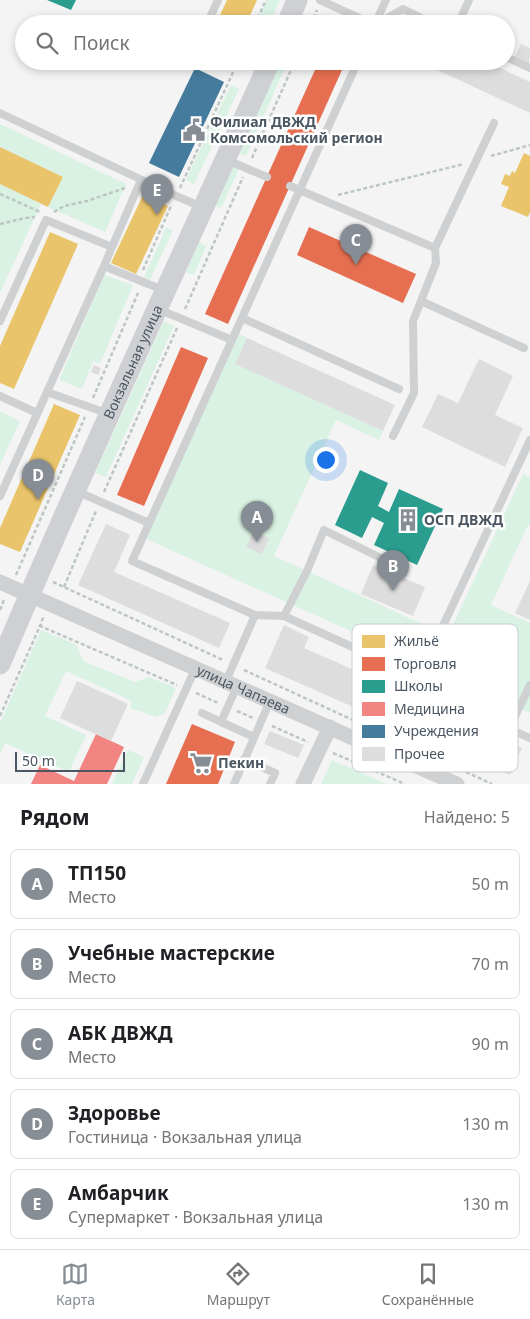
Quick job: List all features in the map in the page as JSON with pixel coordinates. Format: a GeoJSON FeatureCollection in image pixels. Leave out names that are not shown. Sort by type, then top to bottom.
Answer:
{"type":"FeatureCollection","features":[{"type":"Feature","properties":{"kind":"main road"},"geometry":{"type":"LineString","coordinates":[[291,15],[297,0]]}},
{"type":"Feature","properties":{"kind":"main road","name":"Вокзальная улица"},"geometry":{"type":"LineString","coordinates":[[0,664],[19,582],[76,491],[265,70]]}},
{"type":"Feature","properties":{"kind":"street","name":"улица Чапаева"},"geometry":{"type":"LineString","coordinates":[[19,582],[196,668],[352,736]]}},
{"type":"Feature","properties":{"kind":"street"},"geometry":{"type":"LineString","coordinates":[[303,784],[330,727]]}},
{"type":"Feature","properties":{"kind":"street","name":"улица Чапаева"},"geometry":{"type":"LineString","coordinates":[[446,772],[461,778]]}},
{"type":"Feature","properties":{"kind":"lane"},"geometry":{"type":"LineString","coordinates":[[211,15],[218,0]]}},
{"type":"Feature","properties":{"kind":"lane"},"geometry":{"type":"LineString","coordinates":[[320,0],[354,15]]}},
{"type":"Feature","properties":{"kind":"lane"},"geometry":{"type":"LineString","coordinates":[[379,15],[386,0]]}},
{"type":"Feature","properties":{"kind":"lane"},"geometry":{"type":"LineString","coordinates":[[462,15],[469,0]]}},
{"type":"Feature","properties":{"kind":"lane"},"geometry":{"type":"LineString","coordinates":[[392,15],[403,9],[415,15]]}},
{"type":"Feature","properties":{"kind":"lane"},"geometry":{"type":"LineString","coordinates":[[515,61],[530,68]]}},
{"type":"Feature","properties":{"kind":"lane"},"geometry":{"type":"LineString","coordinates":[[352,647],[284,616],[255,615],[132,561],[354,70]]}},
{"type":"Feature","properties":{"kind":"lane"},"geometry":{"type":"LineString","coordinates":[[0,114],[140,182],[203,208]]}},
{"type":"Feature","properties":{"kind":"lane"},"geometry":{"type":"LineString","coordinates":[[393,436],[414,393],[412,321],[436,263],[435,248],[494,123]]}},
{"type":"Feature","properties":{"kind":"lane"},"geometry":{"type":"LineString","coordinates":[[225,159],[267,176]]}},
{"type":"Feature","properties":{"kind":"lane"},"geometry":{"type":"LineString","coordinates":[[0,496],[140,182]]}},
{"type":"Feature","properties":{"kind":"lane"},"geometry":{"type":"LineString","coordinates":[[290,186],[435,248]]}},
{"type":"Feature","properties":{"kind":"lane"},"geometry":{"type":"LineString","coordinates":[[0,321],[46,220],[112,247]]}},
{"type":"Feature","properties":{"kind":"lane"},"geometry":{"type":"LineString","coordinates":[[104,266],[138,280],[161,300],[232,340]]}},
{"type":"Feature","properties":{"kind":"lane"},"geometry":{"type":"LineString","coordinates":[[421,301],[524,348]]}},
{"type":"Feature","properties":{"kind":"lane"},"geometry":{"type":"LineString","coordinates":[[242,318],[399,389]]}},
{"type":"Feature","properties":{"kind":"lane"},"geometry":{"type":"LineString","coordinates":[[47,392],[110,414]]}},
{"type":"Feature","properties":{"kind":"lane"},"geometry":{"type":"LineString","coordinates":[[0,396],[37,413]]}},
{"type":"Feature","properties":{"kind":"lane"},"geometry":{"type":"LineString","coordinates":[[444,624],[530,440]]}},
{"type":"Feature","properties":{"kind":"lane"},"geometry":{"type":"LineString","coordinates":[[76,491],[149,523]]}},
{"type":"Feature","properties":{"kind":"lane"},"geometry":{"type":"LineString","coordinates":[[284,616],[307,571],[324,530],[397,566]]}},
{"type":"Feature","properties":{"kind":"lane"},"geometry":{"type":"LineString","coordinates":[[221,722],[232,683],[233,665],[255,615]]}},
{"type":"Feature","properties":{"kind":"lane"},"geometry":{"type":"LineString","coordinates":[[143,784],[196,668]]}},
{"type":"Feature","properties":{"kind":"lane"},"geometry":{"type":"LineString","coordinates":[[518,710],[530,685]]}},
{"type":"Feature","properties":{"kind":"lane"},"geometry":{"type":"LineString","coordinates":[[234,784],[270,701]]}},
{"type":"Feature","properties":{"kind":"lane"},"geometry":{"type":"LineString","coordinates":[[202,713],[254,737]]}},
{"type":"Feature","properties":{"kind":"lane"},"geometry":{"type":"LineString","coordinates":[[518,733],[530,738]]}},
{"type":"Feature","properties":{"kind":"lane"},"geometry":{"type":"LineString","coordinates":[[244,759],[276,773],[270,784]]}},
{"type":"Feature","properties":{"kind":"path"},"geometry":{"type":"LineString","coordinates":[[259,15],[266,0]]}},
{"type":"Feature","properties":{"kind":"path"},"geometry":{"type":"LineString","coordinates":[[0,610],[19,582],[89,407],[138,293],[136,285],[138,280],[234,70]]}},
{"type":"Feature","properties":{"kind":"path"},"geometry":{"type":"LineString","coordinates":[[320,199],[530,145]]}},
{"type":"Feature","properties":{"kind":"path"},"geometry":{"type":"LineString","coordinates":[[49,216],[64,206],[87,201],[140,182]]}},
{"type":"Feature","properties":{"kind":"path"},"geometry":{"type":"LineString","coordinates":[[0,194],[40,212]]}},
{"type":"Feature","properties":{"kind":"path"},"geometry":{"type":"LineString","coordinates":[[0,224],[42,216]]}},
{"type":"Feature","properties":{"kind":"path"},"geometry":{"type":"LineString","coordinates":[[19,582],[57,584],[352,719]]}},
{"type":"Feature","properties":{"kind":"path"},"geometry":{"type":"LineString","coordinates":[[461,778],[492,784]]}},
{"type":"Feature","properties":{"kind":"green space"},"geometry":{"type":"Polygon","coordinates":[[[267,0],[280,0],[273,15],[260,15],[267,0]]]}},
{"type":"Feature","properties":{"kind":"green space"},"geometry":{"type":"Polygon","coordinates":[[[273,70],[284,70],[246,156],[236,152],[273,70]]]}},
{"type":"Feature","properties":{"kind":"green space"},"geometry":{"type":"Polygon","coordinates":[[[231,85],[239,89],[194,184],[186,180],[231,85]]]}},
{"type":"Feature","properties":{"kind":"green space"},"geometry":{"type":"Polygon","coordinates":[[[0,124],[126,184],[105,232],[48,207],[63,177],[0,147],[0,124]]]}},
{"type":"Feature","properties":{"kind":"green space"},"geometry":{"type":"Polygon","coordinates":[[[230,165],[239,169],[221,208],[212,204],[230,165]]]}},
{"type":"Feature","properties":{"kind":"green space"},"geometry":{"type":"Polygon","coordinates":[[[0,184],[41,204],[0,293],[0,184]]]}},
{"type":"Feature","properties":{"kind":"green space"},"geometry":{"type":"Polygon","coordinates":[[[166,228],[173,230],[150,280],[144,277],[166,228]]]}},
{"type":"Feature","properties":{"kind":"green space"},"geometry":{"type":"Polygon","coordinates":[[[199,242],[206,246],[194,275],[186,272],[199,242]]]}},
{"type":"Feature","properties":{"kind":"green space"},"geometry":{"type":"Polygon","coordinates":[[[104,275],[133,285],[100,364],[93,361],[82,389],[59,380],[104,275]]]}},
{"type":"Feature","properties":{"kind":"green space"},"geometry":{"type":"Polygon","coordinates":[[[164,321],[174,326],[106,477],[95,473],[164,321]]]}},
{"type":"Feature","properties":{"kind":"green space"},"geometry":{"type":"Polygon","coordinates":[[[238,333],[247,338],[236,364],[383,431],[379,440],[336,420],[274,556],[422,624],[352,624],[352,632],[144,538],[238,333]]]}},
{"type":"Feature","properties":{"kind":"green space"},"geometry":{"type":"Polygon","coordinates":[[[0,411],[20,421],[0,465],[0,411]]]}},
{"type":"Feature","properties":{"kind":"green space"},"geometry":{"type":"Polygon","coordinates":[[[523,474],[530,477],[530,526],[528,525],[491,605],[530,623],[530,713],[518,707],[518,624],[453,624],[523,474]]]}},
{"type":"Feature","properties":{"kind":"green space"},"geometry":{"type":"Polygon","coordinates":[[[41,630],[77,645],[83,661],[135,682],[149,677],[176,688],[165,713],[156,717],[130,708],[132,701],[66,671],[45,716],[86,735],[69,772],[5,743],[0,754],[0,723],[41,630]]]}},
{"type":"Feature","properties":{"kind":"green space"},"geometry":{"type":"Polygon","coordinates":[[[128,750],[144,757],[132,784],[112,784],[128,750]]]}},
{"type":"Feature","properties":{"kind":"green space"},"geometry":{"type":"Polygon","coordinates":[[[332,760],[352,769],[352,772],[360,772],[387,784],[321,784],[332,760]]]}},
{"type":"Feature","properties":{"kind":"building: Жильё"},"geometry":{"type":"Polygon","coordinates":[[[227,0],[257,0],[250,15],[220,15],[227,0]]]}},
{"type":"Feature","properties":{"kind":"building: Жильё"},"geometry":{"type":"Polygon","coordinates":[[[0,147],[63,177],[48,207],[0,184],[0,147]]]}},
{"type":"Feature","properties":{"kind":"building: Жильё"},"geometry":{"type":"Polygon","coordinates":[[[524,153],[530,156],[530,212],[528,217],[501,206],[509,187],[501,184],[505,174],[510,176],[512,171],[515,173],[524,153]]]}},
{"type":"Feature","properties":{"kind":"building: Жильё"},"geometry":{"type":"Polygon","coordinates":[[[143,195],[168,206],[136,274],[111,263],[143,195]]]}},
{"type":"Feature","properties":{"kind":"building: Жильё"},"geometry":{"type":"Polygon","coordinates":[[[50,232],[78,244],[14,389],[0,383],[0,346],[50,232]]]}},
{"type":"Feature","properties":{"kind":"building: Жильё"},"geometry":{"type":"Polygon","coordinates":[[[54,404],[80,415],[20,552],[0,544],[0,528],[54,404]]]}},
{"type":"Feature","properties":{"kind":"building: Торговля"},"geometry":{"type":"Polygon","coordinates":[[[315,70],[342,70],[228,324],[205,314],[315,70]]]}},
{"type":"Feature","properties":{"kind":"building: Торговля"},"geometry":{"type":"Polygon","coordinates":[[[309,227],[416,274],[403,303],[297,255],[309,227]]]}},
{"type":"Feature","properties":{"kind":"building: Торговля"},"geometry":{"type":"Polygon","coordinates":[[[181,347],[208,358],[144,506],[117,495],[181,347]]]}},
{"type":"Feature","properties":{"kind":"building: Торговля","name":"Пекин"},"geometry":{"type":"Polygon","coordinates":[[[192,724],[235,742],[218,784],[166,784],[192,724]]]}},
{"type":"Feature","properties":{"kind":"building: Школы"},"geometry":{"type":"Polygon","coordinates":[[[47,0],[76,0],[71,10],[47,0]]]}},
{"type":"Feature","properties":{"kind":"building: Школы","name":"ОСП ДВЖД"},"geometry":{"type":"Polygon","coordinates":[[[360,470],[388,483],[378,506],[389,512],[399,489],[443,509],[417,565],[374,545],[384,523],[372,517],[362,538],[335,525],[360,470]]]}},
{"type":"Feature","properties":{"kind":"building: Медицина"},"geometry":{"type":"Polygon","coordinates":[[[96,734],[124,747],[107,784],[31,784],[40,765],[74,781],[96,734]]]}},
{"type":"Feature","properties":{"kind":"building: Учреждения"},"geometry":{"type":"Polygon","coordinates":[[[194,70],[199,70],[224,82],[179,177],[149,163],[194,70]]]}},
{"type":"Feature","properties":{"kind":"building: Прочее"},"geometry":{"type":"Polygon","coordinates":[[[521,44],[530,48],[529,64],[515,57],[521,44]]]}},
{"type":"Feature","properties":{"kind":"building: Прочее"},"geometry":{"type":"Polygon","coordinates":[[[437,70],[504,70],[530,82],[530,113],[437,70]]]}},
{"type":"Feature","properties":{"kind":"building: Прочее"},"geometry":{"type":"Polygon","coordinates":[[[247,338],[395,405],[383,431],[235,364],[247,338]]]}},
{"type":"Feature","properties":{"kind":"building: Прочее"},"geometry":{"type":"Polygon","coordinates":[[[479,359],[513,376],[495,415],[523,428],[505,467],[422,427],[438,394],[458,403],[479,359]]]}},
{"type":"Feature","properties":{"kind":"building: Прочее"},"geometry":{"type":"Polygon","coordinates":[[[94,365],[101,368],[98,375],[91,372],[94,365]]]}},
{"type":"Feature","properties":{"kind":"building: Прочее"},"geometry":{"type":"Polygon","coordinates":[[[106,524],[130,535],[114,572],[230,623],[219,648],[78,585],[106,524]]]}},
{"type":"Feature","properties":{"kind":"building: Прочее"},"geometry":{"type":"Polygon","coordinates":[[[253,531],[269,538],[262,554],[246,547],[253,531]]]}},
{"type":"Feature","properties":{"kind":"building: Прочее"},"geometry":{"type":"Polygon","coordinates":[[[373,565],[425,587],[413,616],[361,594],[373,565]]]}},
{"type":"Feature","properties":{"kind":"building: Прочее"},"geometry":{"type":"Polygon","coordinates":[[[530,581],[530,620],[515,613],[530,581]]]}},
{"type":"Feature","properties":{"kind":"building: Прочее"},"geometry":{"type":"Polygon","coordinates":[[[284,625],[309,637],[304,648],[352,669],[352,707],[265,668],[284,625]]]}},
{"type":"Feature","properties":{"kind":"building: Прочее"},"geometry":{"type":"Polygon","coordinates":[[[77,681],[128,704],[111,741],[60,718],[77,681]]]}},
{"type":"Feature","properties":{"kind":"building: Прочее"},"geometry":{"type":"Polygon","coordinates":[[[270,731],[304,745],[298,758],[264,744],[270,731]]]}},
{"type":"Feature","properties":{"kind":"building: Прочее"},"geometry":{"type":"Polygon","coordinates":[[[518,746],[522,748],[518,757],[518,746]]]}},
{"type":"Feature","properties":{"kind":"place","name":"Филиал ДВЖД Комсомольский регион"},"geometry":{"type":"Point","coordinates":[194,130]}},
{"type":"Feature","properties":{"kind":"place","name":"Амбарчик"},"geometry":{"type":"Point","coordinates":[157,215]}},
{"type":"Feature","properties":{"kind":"place","name":"АБК ДВЖД"},"geometry":{"type":"Point","coordinates":[356,265]}},
{"type":"Feature","properties":{"kind":"place","name":"Здоровье"},"geometry":{"type":"Point","coordinates":[38,500]}},
{"type":"Feature","properties":{"kind":"place","name":"ОСП ДВЖД"},"geometry":{"type":"Point","coordinates":[408,520]}},
{"type":"Feature","properties":{"kind":"place","name":"ТП150"},"geometry":{"type":"Point","coordinates":[257,542]}},
{"type":"Feature","properties":{"kind":"place","name":"Учебные мастерские"},"geometry":{"type":"Point","coordinates":[393,591]}},
{"type":"Feature","properties":{"kind":"place","name":"Пекин"},"geometry":{"type":"Point","coordinates":[201,763]}}]}
